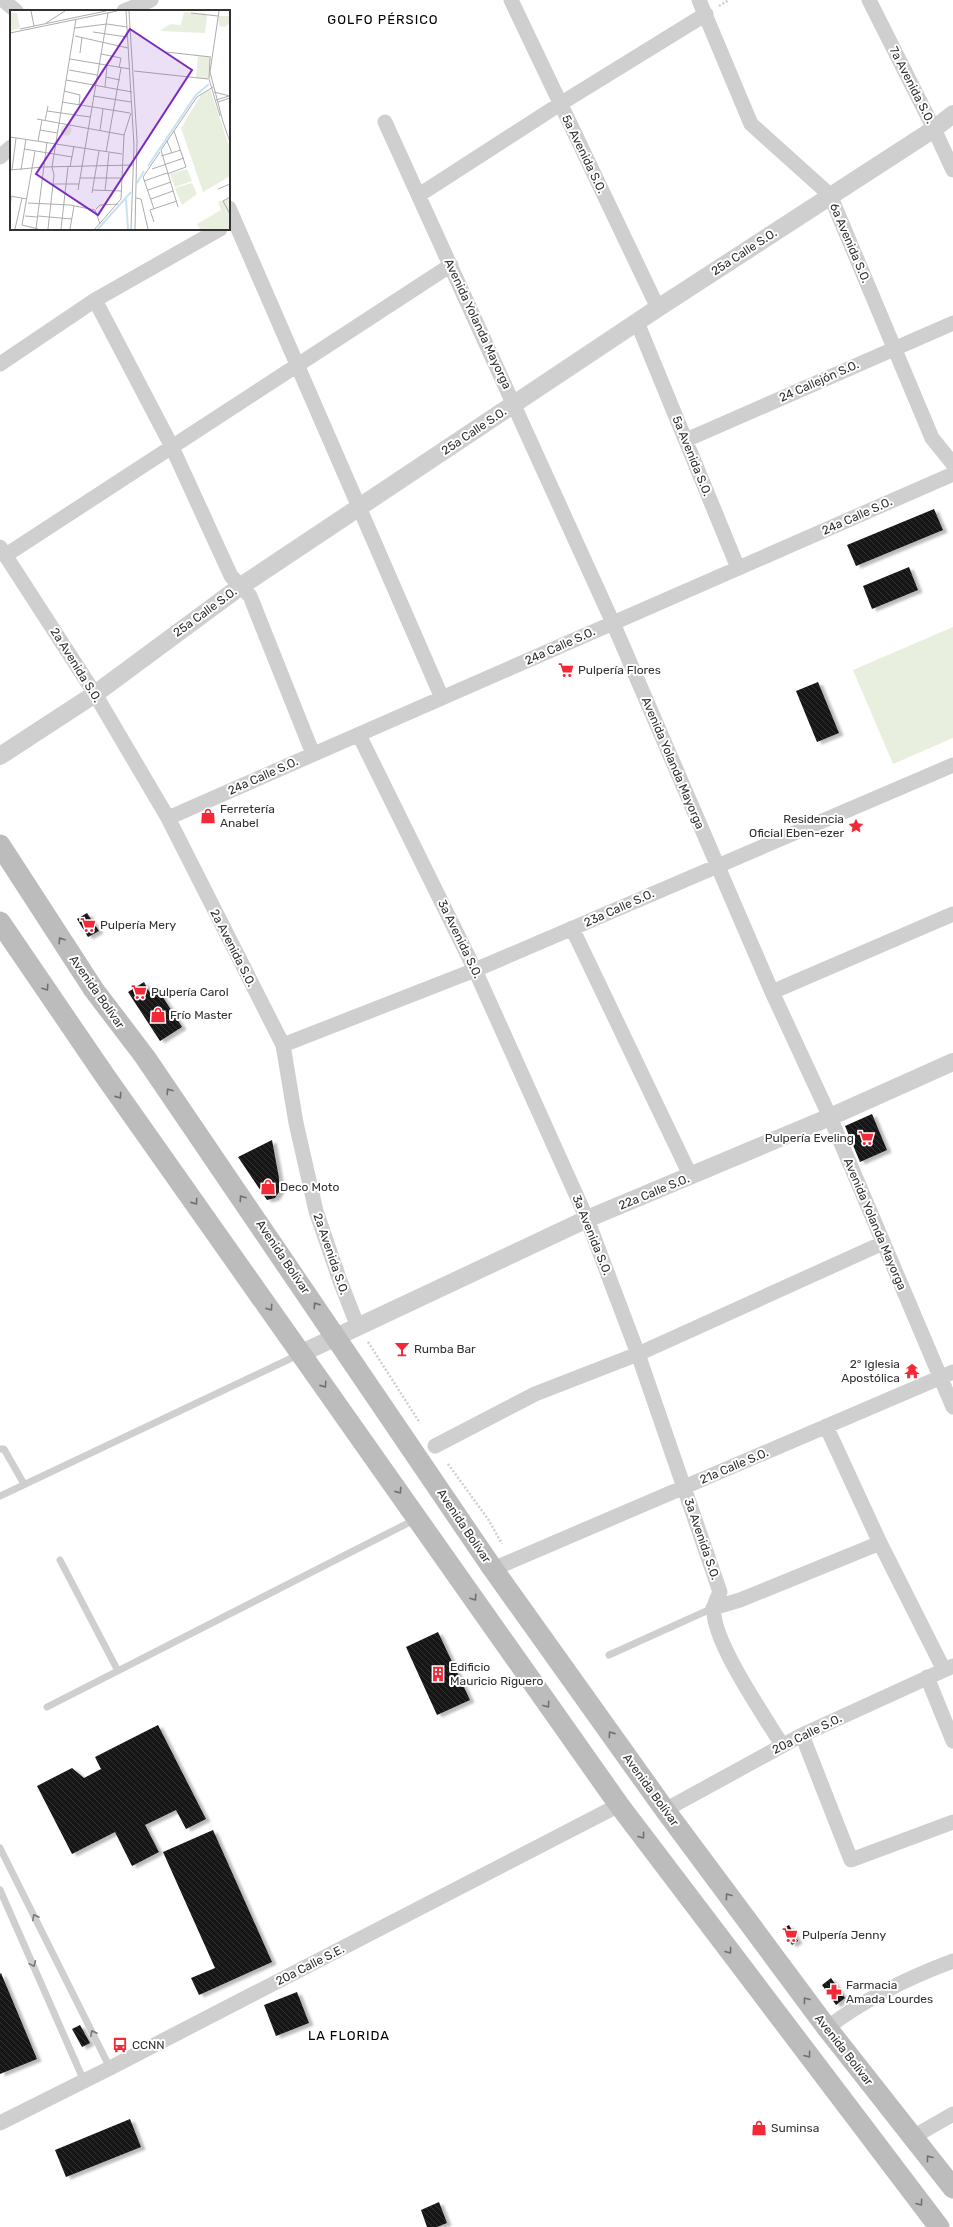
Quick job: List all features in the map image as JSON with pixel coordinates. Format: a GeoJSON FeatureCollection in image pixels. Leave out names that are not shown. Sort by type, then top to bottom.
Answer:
{"type":"FeatureCollection","features":[{"type":"Feature","properties":{"kind":"main road","name":"Avenida Bolívar"},"geometry":{"type":"LineString","coordinates":[[0,845],[94,990],[145,1057],[338,1338],[503,1565],[665,1810],[827,2028],[953,2188]]}},
{"type":"Feature","properties":{"kind":"main road"},"geometry":{"type":"LineString","coordinates":[[0,922],[105,1076],[302,1353],[619,1805],[939,2227]]}},
{"type":"Feature","properties":{"kind":"street"},"geometry":{"type":"LineString","coordinates":[[3,0],[15,10]]}},
{"type":"Feature","properties":{"kind":"street"},"geometry":{"type":"LineString","coordinates":[[126,10],[151,0]]}},
{"type":"Feature","properties":{"kind":"street","name":"5a Avenida S.O."},"geometry":{"type":"LineString","coordinates":[[511,0],[658,308]]}},
{"type":"Feature","properties":{"kind":"street","name":"6a Avenida S.O."},"geometry":{"type":"LineString","coordinates":[[699,0],[751,124],[830,195],[932,438],[953,464]]}},
{"type":"Feature","properties":{"kind":"street","name":"7a Avenida S.O."},"geometry":{"type":"LineString","coordinates":[[869,0],[953,170]]}},
{"type":"Feature","properties":{"kind":"street"},"geometry":{"type":"LineString","coordinates":[[419,196],[560,104],[706,14]]}},
{"type":"Feature","properties":{"kind":"street","name":"25a Calle S.O."},"geometry":{"type":"LineString","coordinates":[[0,756],[95,694],[240,586],[658,308],[830,195],[934,129],[953,114]]}},
{"type":"Feature","properties":{"kind":"street","name":"Avenida Yolanda Mayorga"},"geometry":{"type":"LineString","coordinates":[[385,122],[515,404],[613,623],[772,992],[830,1117],[883,1243],[947,1375],[953,1407]]}},
{"type":"Feature","properties":{"kind":"street"},"geometry":{"type":"LineString","coordinates":[[0,157],[10,148]]}},
{"type":"Feature","properties":{"kind":"street"},"geometry":{"type":"LineString","coordinates":[[231,218],[442,698]]}},
{"type":"Feature","properties":{"kind":"street"},"geometry":{"type":"LineString","coordinates":[[0,364],[95,300],[218,230]]}},
{"type":"Feature","properties":{"kind":"street"},"geometry":{"type":"LineString","coordinates":[[3,551],[297,366],[451,265]]}},
{"type":"Feature","properties":{"kind":"street"},"geometry":{"type":"LineString","coordinates":[[95,300],[171,445],[231,576],[250,596],[314,754]]}},
{"type":"Feature","properties":{"kind":"street","name":"5a Avenida S.O."},"geometry":{"type":"LineString","coordinates":[[637,322],[738,568]]}},
{"type":"Feature","properties":{"kind":"street","name":"24 Callejón S.O."},"geometry":{"type":"LineString","coordinates":[[686,440],[953,323]]}},
{"type":"Feature","properties":{"kind":"street","name":"24a Calle S.O."},"geometry":{"type":"LineString","coordinates":[[168,818],[953,474]]}},
{"type":"Feature","properties":{"kind":"street","name":"2a Avenida S.O."},"geometry":{"type":"LineString","coordinates":[[3,551],[95,694],[168,818],[283,1045],[296,1123],[316,1211],[340,1282],[358,1327]]}},
{"type":"Feature","properties":{"kind":"street","name":"3a Avenida S.O."},"geometry":{"type":"LineString","coordinates":[[359,735],[475,970],[587,1219],[638,1354],[720,1592],[714,1608],[715,1620],[724,1648],[782,1745]]}},
{"type":"Feature","properties":{"kind":"street","name":"23a Calle S.O."},"geometry":{"type":"LineString","coordinates":[[283,1045],[475,970],[953,765]]}},
{"type":"Feature","properties":{"kind":"street"},"geometry":{"type":"LineString","coordinates":[[772,992],[953,914]]}},
{"type":"Feature","properties":{"kind":"street"},"geometry":{"type":"LineString","coordinates":[[572,928],[691,1176]]}},
{"type":"Feature","properties":{"kind":"street","name":"22a Calle S.O."},"geometry":{"type":"LineString","coordinates":[[358,1327],[587,1219],[830,1117],[953,1062]]}},
{"type":"Feature","properties":{"kind":"street"},"geometry":{"type":"LineString","coordinates":[[435,1446],[535,1394],[638,1354],[883,1243]]}},
{"type":"Feature","properties":{"kind":"street"},"geometry":{"type":"LineString","coordinates":[[302,1353],[338,1338],[358,1327]]}},
{"type":"Feature","properties":{"kind":"street","name":"21a Calle S.O."},"geometry":{"type":"LineString","coordinates":[[503,1565],[947,1375]]}},
{"type":"Feature","properties":{"kind":"street"},"geometry":{"type":"LineString","coordinates":[[826,1426],[880,1543],[949,1668]]}},
{"type":"Feature","properties":{"kind":"street"},"geometry":{"type":"LineString","coordinates":[[714,1608],[740,1600],[880,1543]]}},
{"type":"Feature","properties":{"kind":"street","name":"20a Calle S.O."},"geometry":{"type":"LineString","coordinates":[[665,1810],[802,1735],[949,1668]]}},
{"type":"Feature","properties":{"kind":"street"},"geometry":{"type":"LineString","coordinates":[[927,1677],[953,1741]]}},
{"type":"Feature","properties":{"kind":"street"},"geometry":{"type":"LineString","coordinates":[[802,1735],[851,1860],[953,1822]]}},
{"type":"Feature","properties":{"kind":"street","name":"20a Calle S.E."},"geometry":{"type":"LineString","coordinates":[[0,2123],[110,2068],[619,1805]]}},
{"type":"Feature","properties":{"kind":"street"},"geometry":{"type":"LineString","coordinates":[[827,2028],[888,1987],[914,1975],[953,1961]]}},
{"type":"Feature","properties":{"kind":"street"},"geometry":{"type":"LineString","coordinates":[[913,2137],[953,2114]]}},
{"type":"Feature","properties":{"kind":"lane"},"geometry":{"type":"LineString","coordinates":[[0,1496],[302,1353]]}},
{"type":"Feature","properties":{"kind":"lane"},"geometry":{"type":"LineString","coordinates":[[0,1449],[4,1449],[24,1484]]}},
{"type":"Feature","properties":{"kind":"lane"},"geometry":{"type":"LineString","coordinates":[[47,1707],[418,1518]]}},
{"type":"Feature","properties":{"kind":"lane"},"geometry":{"type":"LineString","coordinates":[[60,1560],[118,1671]]}},
{"type":"Feature","properties":{"kind":"lane"},"geometry":{"type":"LineString","coordinates":[[609,1655],[714,1608]]}},
{"type":"Feature","properties":{"kind":"lane"},"geometry":{"type":"LineString","coordinates":[[0,1848],[110,2068]]}},
{"type":"Feature","properties":{"kind":"lane"},"geometry":{"type":"LineString","coordinates":[[0,1890],[84,2081]]}},
{"type":"Feature","properties":{"kind":"path"},"geometry":{"type":"LineString","coordinates":[[358,1327],[435,1446],[488,1519],[503,1565]]}},
{"type":"Feature","properties":{"kind":"green space"},"geometry":{"type":"Polygon","coordinates":[[[953,627],[953,738],[893,764],[853,670],[953,627]]]}},
{"type":"Feature","properties":{"kind":"building"},"geometry":{"type":"Polygon","coordinates":[[[934,509],[943,530],[856,566],[847,545],[934,509]]]}},
{"type":"Feature","properties":{"kind":"building"},"geometry":{"type":"Polygon","coordinates":[[[909,567],[918,590],[872,609],[863,586],[909,567]]]}},
{"type":"Feature","properties":{"kind":"building"},"geometry":{"type":"Polygon","coordinates":[[[818,682],[839,733],[817,742],[796,691],[818,682]]]}},
{"type":"Feature","properties":{"kind":"building","name":"Pulpería Mery"},"geometry":{"type":"Polygon","coordinates":[[[87,913],[99,931],[88,937],[77,919],[87,913]]]}},
{"type":"Feature","properties":{"kind":"building","name":"Frío Master"},"geometry":{"type":"Polygon","coordinates":[[[144,982],[150,993],[157,988],[182,1027],[160,1041],[128,992],[144,982]]]}},
{"type":"Feature","properties":{"kind":"building","name":"Pulpería Eveling"},"geometry":{"type":"Polygon","coordinates":[[[872,1114],[887,1150],[860,1162],[845,1126],[872,1114]]]}},
{"type":"Feature","properties":{"kind":"building"},"geometry":{"type":"Polygon","coordinates":[[[272,1140],[279,1178],[279,1192],[275,1198],[267,1200],[238,1157],[272,1140]]]}},
{"type":"Feature","properties":{"kind":"building","name":"Edificio Mauricio Riguero"},"geometry":{"type":"Polygon","coordinates":[[[438,1632],[470,1700],[437,1715],[406,1647],[438,1632]]]}},
{"type":"Feature","properties":{"kind":"building"},"geometry":{"type":"Polygon","coordinates":[[[158,1725],[206,1819],[186,1829],[176,1810],[145,1825],[159,1852],[132,1866],[115,1832],[72,1854],[37,1786],[72,1768],[84,1778],[101,1769],[95,1757],[158,1725]]]}},
{"type":"Feature","properties":{"kind":"building"},"geometry":{"type":"Polygon","coordinates":[[[213,1830],[272,1962],[199,1995],[191,1978],[215,1968],[163,1852],[213,1830]]]}},
{"type":"Feature","properties":{"kind":"building","name":"Pulpería Jenny"},"geometry":{"type":"Polygon","coordinates":[[[789,1925],[798,1941],[792,1945],[782,1929],[789,1925]]]}},
{"type":"Feature","properties":{"kind":"building"},"geometry":{"type":"Polygon","coordinates":[[[1,1973],[37,2059],[0,2074],[0,1974],[1,1973]]]}},
{"type":"Feature","properties":{"kind":"building","name":"Farmacia Amada Lourdes"},"geometry":{"type":"Polygon","coordinates":[[[831,1978],[845,1998],[836,2005],[822,1985],[831,1978]]]}},
{"type":"Feature","properties":{"kind":"building"},"geometry":{"type":"Polygon","coordinates":[[[297,1992],[309,2023],[276,2036],[264,2005],[297,1992]]]}},
{"type":"Feature","properties":{"kind":"building"},"geometry":{"type":"Polygon","coordinates":[[[80,2025],[90,2043],[82,2047],[72,2029],[80,2025]]]}},
{"type":"Feature","properties":{"kind":"building"},"geometry":{"type":"Polygon","coordinates":[[[130,2119],[141,2147],[66,2177],[55,2150],[130,2119]]]}},
{"type":"Feature","properties":{"kind":"building"},"geometry":{"type":"Polygon","coordinates":[[[439,2202],[447,2223],[437,2227],[427,2227],[421,2210],[439,2202]]]}},
{"type":"Feature","properties":{"kind":"place","name":"Pulpería Flores"},"geometry":{"type":"Point","coordinates":[566,670]}},
{"type":"Feature","properties":{"kind":"place","name":"Ferretería Anabel"},"geometry":{"type":"Point","coordinates":[208,816]}},
{"type":"Feature","properties":{"kind":"place","name":"Residencia Oficial Eben-ezer"},"geometry":{"type":"Point","coordinates":[856,826]}},
{"type":"Feature","properties":{"kind":"place","name":"Pulpería Mery"},"geometry":{"type":"Point","coordinates":[88,925]}},
{"type":"Feature","properties":{"kind":"place","name":"Pulpería Carol"},"geometry":{"type":"Point","coordinates":[139,992]}},
{"type":"Feature","properties":{"kind":"place","name":"Frío Master"},"geometry":{"type":"Point","coordinates":[158,1015]}},
{"type":"Feature","properties":{"kind":"place","name":"Pulpería Eveling"},"geometry":{"type":"Point","coordinates":[866,1138]}},
{"type":"Feature","properties":{"kind":"place","name":"Deco Moto"},"geometry":{"type":"Point","coordinates":[268,1187]}},
{"type":"Feature","properties":{"kind":"place","name":"Rumba Bar"},"geometry":{"type":"Point","coordinates":[402,1349]}},
{"type":"Feature","properties":{"kind":"place","name":"2° Iglesia Apostólica"},"geometry":{"type":"Point","coordinates":[912,1371]}},
{"type":"Feature","properties":{"kind":"place","name":"Edificio Mauricio Riguero"},"geometry":{"type":"Point","coordinates":[438,1674]}},
{"type":"Feature","properties":{"kind":"place","name":"Pulpería Jenny"},"geometry":{"type":"Point","coordinates":[790,1935]}},
{"type":"Feature","properties":{"kind":"place","name":"Farmacia Amada Lourdes"},"geometry":{"type":"Point","coordinates":[834,1992]}},
{"type":"Feature","properties":{"kind":"place","name":"CCNN"},"geometry":{"type":"Point","coordinates":[120,2045]}},
{"type":"Feature","properties":{"kind":"place","name":"Suminsa"},"geometry":{"type":"Point","coordinates":[759,2128]}},
{"type":"Feature","properties":{"kind":"district","name":"GOLFO PÉRSICO"},"geometry":{"type":"Point","coordinates":[383,19]}},
{"type":"Feature","properties":{"kind":"district","name":"LA FLORIDA"},"geometry":{"type":"Point","coordinates":[349,2035]}}]}
